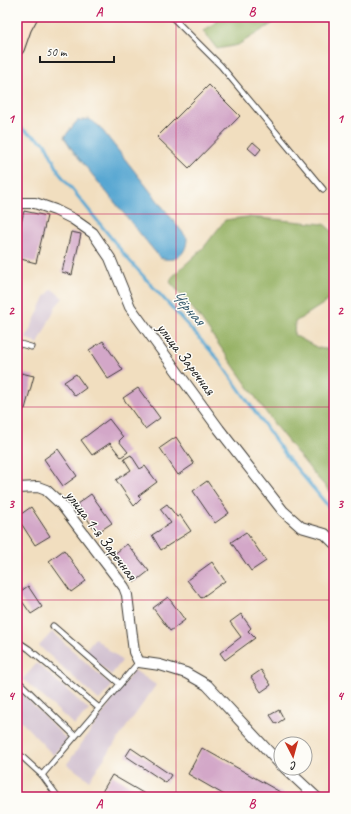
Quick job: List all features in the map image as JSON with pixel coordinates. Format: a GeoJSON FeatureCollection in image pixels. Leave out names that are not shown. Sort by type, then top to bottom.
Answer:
{"type":"FeatureCollection","features":[{"type":"Feature","properties":{"kind":"street"},"geometry":{"type":"LineString","coordinates":[[17,48],[25,24]]}},
{"type":"Feature","properties":{"kind":"street","name":"улица Заречная"},"geometry":{"type":"LineString","coordinates":[[17,203],[34,203],[54,210],[73,219],[93,233],[110,258],[130,307],[219,429],[283,511],[301,527],[325,534],[334,543]]}},
{"type":"Feature","properties":{"kind":"street","name":"улица 1-я Заречная"},"geometry":{"type":"LineString","coordinates":[[17,488],[38,487],[46,490],[62,504],[124,587],[127,595],[134,652],[139,662]]}},
{"type":"Feature","properties":{"kind":"street"},"geometry":{"type":"LineString","coordinates":[[139,662],[160,665],[186,673],[207,685],[273,756]]}},
{"type":"Feature","properties":{"kind":"street"},"geometry":{"type":"LineString","coordinates":[[293,776],[316,797]]}},
{"type":"Feature","properties":{"kind":"lane"},"geometry":{"type":"LineString","coordinates":[[172,17],[221,66],[323,189]]}},
{"type":"Feature","properties":{"kind":"lane"},"geometry":{"type":"LineString","coordinates":[[17,343],[31,347]]}},
{"type":"Feature","properties":{"kind":"lane"},"geometry":{"type":"LineString","coordinates":[[53,626],[120,684]]}},
{"type":"Feature","properties":{"kind":"lane"},"geometry":{"type":"LineString","coordinates":[[17,641],[30,649],[99,708]]}},
{"type":"Feature","properties":{"kind":"lane"},"geometry":{"type":"LineString","coordinates":[[42,775],[139,662]]}},
{"type":"Feature","properties":{"kind":"lane"},"geometry":{"type":"LineString","coordinates":[[19,682],[75,736]]}},
{"type":"Feature","properties":{"kind":"lane"},"geometry":{"type":"LineString","coordinates":[[17,752],[42,775],[58,797]]}},
{"type":"Feature","properties":{"kind":"shaded area"},"geometry":{"type":"Polygon","coordinates":[[[52,289],[63,298],[56,306],[38,344],[26,338],[45,297],[52,289]]]}},
{"type":"Feature","properties":{"kind":"shaded area"},"geometry":{"type":"Polygon","coordinates":[[[52,632],[112,686],[99,700],[39,646],[52,632]]]}},
{"type":"Feature","properties":{"kind":"shaded area"},"geometry":{"type":"Polygon","coordinates":[[[95,638],[122,661],[111,675],[84,651],[95,638]]]}},
{"type":"Feature","properties":{"kind":"shaded area"},"geometry":{"type":"Polygon","coordinates":[[[37,663],[89,710],[74,725],[23,679],[37,663]]]}},
{"type":"Feature","properties":{"kind":"shaded area"},"geometry":{"type":"Polygon","coordinates":[[[134,670],[156,685],[89,780],[67,764],[134,670]]]}},
{"type":"Feature","properties":{"kind":"shaded area"},"geometry":{"type":"Polygon","coordinates":[[[17,688],[67,740],[53,755],[17,717],[17,688]]]}},
{"type":"Feature","properties":{"kind":"green space"},"geometry":{"type":"Polygon","coordinates":[[[223,17],[283,17],[238,45],[217,49],[203,31],[223,17]]]}},
{"type":"Feature","properties":{"kind":"green space"},"geometry":{"type":"Polygon","coordinates":[[[247,217],[324,224],[334,233],[334,297],[295,322],[294,335],[318,348],[334,350],[334,496],[277,428],[198,315],[170,282],[172,277],[204,247],[225,220],[247,217]]]}},
{"type":"Feature","properties":{"kind":"water"},"geometry":{"type":"Polygon","coordinates":[[[89,119],[99,126],[187,238],[185,249],[180,256],[171,259],[160,258],[73,151],[64,137],[77,121],[89,119]]]}},
{"type":"Feature","properties":{"kind":"building"},"geometry":{"type":"Polygon","coordinates":[[[209,85],[240,116],[189,168],[157,137],[209,85]]]}},
{"type":"Feature","properties":{"kind":"building"},"geometry":{"type":"Polygon","coordinates":[[[253,142],[261,149],[256,155],[248,148],[253,142]]]}},
{"type":"Feature","properties":{"kind":"building"},"geometry":{"type":"Polygon","coordinates":[[[24,211],[47,216],[36,263],[17,258],[17,240],[24,211]]]}},
{"type":"Feature","properties":{"kind":"building"},"geometry":{"type":"Polygon","coordinates":[[[71,232],[81,234],[72,275],[62,272],[71,232]]]}},
{"type":"Feature","properties":{"kind":"building"},"geometry":{"type":"Polygon","coordinates":[[[103,341],[123,370],[108,379],[89,350],[103,341]]]}},
{"type":"Feature","properties":{"kind":"building"},"geometry":{"type":"Polygon","coordinates":[[[21,373],[34,376],[25,409],[17,407],[17,388],[21,373]]]}},
{"type":"Feature","properties":{"kind":"building"},"geometry":{"type":"Polygon","coordinates":[[[76,374],[86,388],[75,396],[64,382],[76,374]]]}},
{"type":"Feature","properties":{"kind":"building"},"geometry":{"type":"Polygon","coordinates":[[[138,388],[160,418],[145,429],[123,398],[138,388]]]}},
{"type":"Feature","properties":{"kind":"building"},"geometry":{"type":"Polygon","coordinates":[[[109,419],[123,437],[119,441],[128,452],[121,457],[110,443],[92,455],[81,440],[109,419]]]}},
{"type":"Feature","properties":{"kind":"building"},"geometry":{"type":"Polygon","coordinates":[[[176,437],[194,464],[178,475],[160,448],[176,437]]]}},
{"type":"Feature","properties":{"kind":"building"},"geometry":{"type":"Polygon","coordinates":[[[58,449],[77,476],[63,486],[44,459],[58,449]]]}},
{"type":"Feature","properties":{"kind":"building"},"geometry":{"type":"Polygon","coordinates":[[[131,455],[140,469],[145,466],[157,482],[138,496],[141,499],[134,506],[116,480],[131,470],[124,459],[131,455]]]}},
{"type":"Feature","properties":{"kind":"building"},"geometry":{"type":"Polygon","coordinates":[[[207,481],[229,513],[215,523],[193,491],[207,481]]]}},
{"type":"Feature","properties":{"kind":"building"},"geometry":{"type":"Polygon","coordinates":[[[91,494],[112,523],[97,533],[77,504],[91,494]]]}},
{"type":"Feature","properties":{"kind":"building"},"geometry":{"type":"Polygon","coordinates":[[[167,504],[177,517],[180,515],[191,531],[161,550],[152,535],[171,523],[160,509],[167,504]]]}},
{"type":"Feature","properties":{"kind":"building"},"geometry":{"type":"Polygon","coordinates":[[[31,507],[50,536],[35,545],[17,517],[31,507]]]}},
{"type":"Feature","properties":{"kind":"building"},"geometry":{"type":"Polygon","coordinates":[[[246,532],[266,561],[251,571],[231,542],[246,532]]]}},
{"type":"Feature","properties":{"kind":"building"},"geometry":{"type":"Polygon","coordinates":[[[127,544],[149,571],[135,582],[113,555],[127,544]]]}},
{"type":"Feature","properties":{"kind":"building"},"geometry":{"type":"Polygon","coordinates":[[[64,550],[86,581],[71,592],[49,561],[64,550]]]}},
{"type":"Feature","properties":{"kind":"building"},"geometry":{"type":"Polygon","coordinates":[[[212,562],[225,581],[201,598],[187,580],[212,562]]]}},
{"type":"Feature","properties":{"kind":"building"},"geometry":{"type":"Polygon","coordinates":[[[28,586],[42,607],[31,614],[17,594],[28,586]]]}},
{"type":"Feature","properties":{"kind":"building"},"geometry":{"type":"Polygon","coordinates":[[[168,597],[185,620],[170,631],[153,608],[168,597]]]}},
{"type":"Feature","properties":{"kind":"building"},"geometry":{"type":"Polygon","coordinates":[[[241,614],[251,628],[248,631],[255,638],[225,660],[220,653],[241,637],[230,622],[241,614]]]}},
{"type":"Feature","properties":{"kind":"building"},"geometry":{"type":"Polygon","coordinates":[[[261,670],[271,685],[261,692],[251,677],[261,670]]]}},
{"type":"Feature","properties":{"kind":"building"},"geometry":{"type":"Polygon","coordinates":[[[279,710],[284,719],[276,724],[270,715],[279,710]]]}},
{"type":"Feature","properties":{"kind":"building"},"geometry":{"type":"Polygon","coordinates":[[[131,748],[171,775],[166,783],[126,756],[131,748]]]}},
{"type":"Feature","properties":{"kind":"building"},"geometry":{"type":"Polygon","coordinates":[[[202,748],[289,797],[228,797],[188,774],[202,748]]]}},
{"type":"Feature","properties":{"kind":"building"},"geometry":{"type":"Polygon","coordinates":[[[112,775],[150,797],[99,797],[112,775]]]}},
{"type":"Feature","properties":{"kind":"waterway","name":"Чёрная"},"geometry":{"type":"LineString","coordinates":[[17,126],[45,143],[60,174],[128,259],[218,359],[287,457],[334,513]]}}]}
